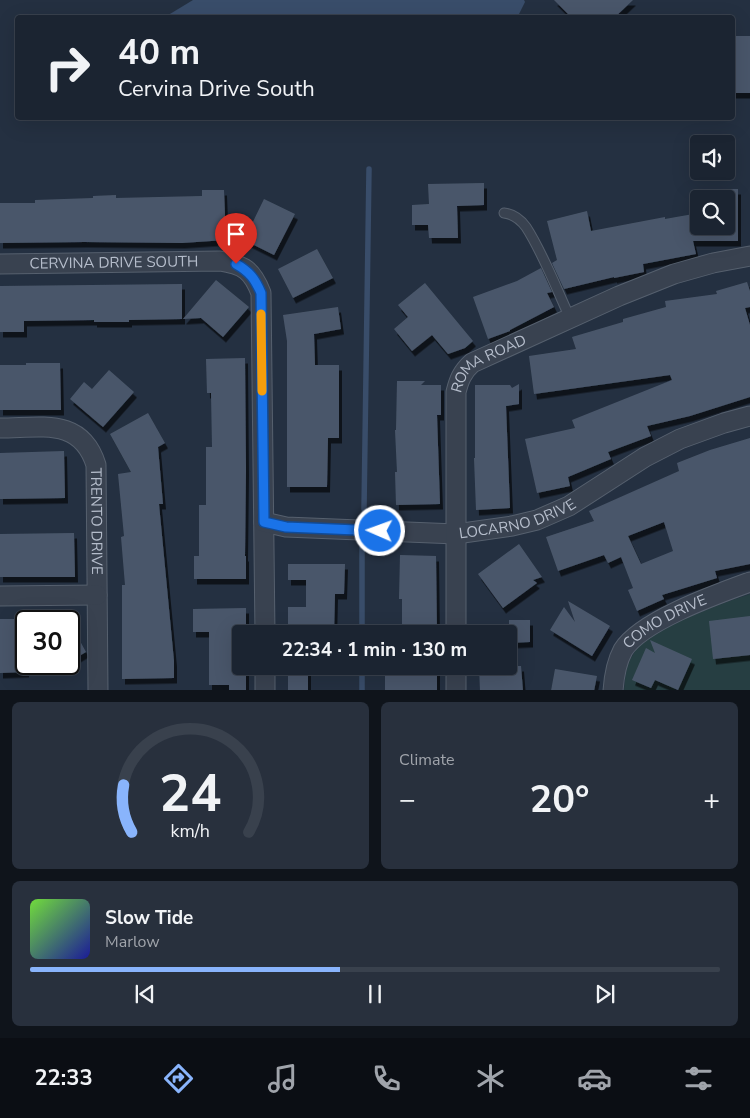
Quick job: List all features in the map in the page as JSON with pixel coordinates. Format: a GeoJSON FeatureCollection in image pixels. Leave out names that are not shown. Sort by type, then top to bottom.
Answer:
{"type":"FeatureCollection","features":[{"type":"Feature","properties":{"kind":"street","name":"ROMA ROAD"},"geometry":{"type":"LineString","coordinates":[[456,625],[456,392],[459,379],[464,370],[472,363],[570,318],[674,274],[713,263],[750,256]]}},
{"type":"Feature","properties":{"kind":"street","name":"CERVINA DRIVE SOUTH"},"geometry":{"type":"LineString","coordinates":[[0,264],[220,261],[236,264],[248,270],[256,279],[261,293],[265,625]]}},
{"type":"Feature","properties":{"kind":"street","name":"LOCARNO DRIVE"},"geometry":{"type":"LineString","coordinates":[[264,522],[286,527],[456,534],[512,526],[537,520],[557,512],[662,447],[724,423],[750,416]]}},
{"type":"Feature","properties":{"kind":"street","name":"TRENTO DRIVE"},"geometry":{"type":"LineString","coordinates":[[0,428],[61,429],[78,436],[92,454],[96,466],[98,690]]}},
{"type":"Feature","properties":{"kind":"street","name":"COMO DRIVE"},"geometry":{"type":"LineString","coordinates":[[613,690],[615,670],[619,659],[632,639],[670,615],[750,582]]}},
{"type":"Feature","properties":{"kind":"street"},"geometry":{"type":"LineString","coordinates":[[0,596],[97,595]]}},
{"type":"Feature","properties":{"kind":"street"},"geometry":{"type":"LineString","coordinates":[[265,675],[265,690]]}},
{"type":"Feature","properties":{"kind":"street"},"geometry":{"type":"LineString","coordinates":[[456,675],[456,690]]}},
{"type":"Feature","properties":{"kind":"lane"},"geometry":{"type":"LineString","coordinates":[[504,213],[513,214],[525,226],[570,318]]}},
{"type":"Feature","properties":{"kind":"green space"},"geometry":{"type":"Polygon","coordinates":[[[750,594],[750,690],[624,690],[625,676],[629,662],[642,644],[687,618],[750,594]]]}},
{"type":"Feature","properties":{"kind":"water"},"geometry":{"type":"Polygon","coordinates":[[[193,0],[524,0],[525,2],[518,15],[168,15],[193,0]]]}},
{"type":"Feature","properties":{"kind":"building"},"geometry":{"type":"Polygon","coordinates":[[[554,0],[633,0],[617,15],[569,15],[554,0]]]}},
{"type":"Feature","properties":{"kind":"building"},"geometry":{"type":"Polygon","coordinates":[[[735,36],[750,36],[750,93],[735,93],[735,36]]]}},
{"type":"Feature","properties":{"kind":"building"},"geometry":{"type":"Polygon","coordinates":[[[484,183],[484,205],[457,206],[458,238],[429,238],[428,225],[412,225],[412,205],[429,204],[428,184],[484,183]]]}},
{"type":"Feature","properties":{"kind":"building"},"geometry":{"type":"Polygon","coordinates":[[[738,189],[738,241],[693,241],[696,254],[643,264],[644,272],[564,289],[552,263],[557,260],[547,221],[587,211],[591,231],[665,217],[665,219],[690,215],[690,235],[735,235],[735,190],[706,190],[738,189]]]}},
{"type":"Feature","properties":{"kind":"building"},"geometry":{"type":"Polygon","coordinates":[[[202,190],[224,190],[226,240],[182,243],[0,243],[0,203],[35,203],[35,200],[93,198],[93,196],[116,195],[116,198],[202,196],[202,190]]]}},
{"type":"Feature","properties":{"kind":"building"},"geometry":{"type":"Polygon","coordinates":[[[264,199],[295,214],[274,255],[244,240],[264,199]]]}},
{"type":"Feature","properties":{"kind":"building"},"geometry":{"type":"Polygon","coordinates":[[[317,249],[333,278],[293,298],[278,269],[317,249]]]}},
{"type":"Feature","properties":{"kind":"building"},"geometry":{"type":"Polygon","coordinates":[[[541,268],[552,292],[547,293],[554,307],[510,331],[488,339],[473,297],[517,281],[541,268]]]}},
{"type":"Feature","properties":{"kind":"building"},"geometry":{"type":"Polygon","coordinates":[[[216,280],[249,307],[223,337],[201,318],[183,319],[216,280]]]}},
{"type":"Feature","properties":{"kind":"building"},"geometry":{"type":"Polygon","coordinates":[[[747,282],[750,291],[750,307],[745,308],[750,325],[750,397],[690,416],[647,426],[651,436],[608,452],[611,459],[568,477],[570,486],[537,493],[525,439],[575,428],[572,420],[672,380],[670,375],[534,394],[529,356],[576,349],[572,337],[623,322],[623,319],[666,307],[665,301],[717,294],[716,291],[747,282]]]}},
{"type":"Feature","properties":{"kind":"building"},"geometry":{"type":"Polygon","coordinates":[[[425,283],[473,341],[465,348],[448,354],[432,335],[412,351],[394,329],[408,317],[398,305],[425,283]]]}},
{"type":"Feature","properties":{"kind":"building"},"geometry":{"type":"Polygon","coordinates":[[[182,284],[182,319],[129,320],[129,322],[94,322],[94,320],[24,321],[24,332],[0,332],[0,286],[182,284]]]}},
{"type":"Feature","properties":{"kind":"building"},"geometry":{"type":"Polygon","coordinates":[[[338,307],[341,329],[314,334],[315,365],[339,365],[339,438],[328,438],[327,487],[287,487],[287,341],[283,315],[338,307]]]}},
{"type":"Feature","properties":{"kind":"building"},"geometry":{"type":"Polygon","coordinates":[[[245,358],[246,579],[194,579],[194,556],[199,556],[199,505],[206,505],[206,447],[212,447],[211,393],[207,393],[206,359],[245,358]]]}},
{"type":"Feature","properties":{"kind":"building"},"geometry":{"type":"Polygon","coordinates":[[[26,363],[60,363],[61,410],[0,410],[0,365],[26,365],[26,363]]]}},
{"type":"Feature","properties":{"kind":"building"},"geometry":{"type":"Polygon","coordinates":[[[109,370],[134,392],[103,427],[70,399],[84,382],[92,389],[109,370]]]}},
{"type":"Feature","properties":{"kind":"building"},"geometry":{"type":"Polygon","coordinates":[[[397,381],[425,381],[421,385],[441,385],[441,415],[437,415],[440,504],[396,505],[395,430],[397,381]]]}},
{"type":"Feature","properties":{"kind":"building"},"geometry":{"type":"Polygon","coordinates":[[[519,384],[519,404],[506,406],[510,508],[476,510],[474,458],[475,385],[510,385],[512,388],[519,384]]]}},
{"type":"Feature","properties":{"kind":"building"},"geometry":{"type":"Polygon","coordinates":[[[148,413],[165,443],[158,447],[163,504],[159,504],[174,678],[122,679],[122,585],[125,585],[121,537],[124,536],[118,474],[131,472],[110,434],[148,413]]]}},
{"type":"Feature","properties":{"kind":"building"},"geometry":{"type":"Polygon","coordinates":[[[750,438],[750,564],[715,571],[717,578],[662,595],[664,599],[637,611],[628,590],[633,588],[621,557],[608,563],[604,555],[558,571],[546,537],[594,521],[589,511],[679,471],[677,463],[710,450],[750,438]],[[664,522],[628,536],[641,564],[673,551],[664,522]]]}},
{"type":"Feature","properties":{"kind":"building"},"geometry":{"type":"Polygon","coordinates":[[[64,451],[65,498],[0,499],[0,453],[64,451]]]}},
{"type":"Feature","properties":{"kind":"building"},"geometry":{"type":"Polygon","coordinates":[[[74,533],[75,577],[0,577],[0,534],[74,533]]]}},
{"type":"Feature","properties":{"kind":"building"},"geometry":{"type":"Polygon","coordinates":[[[519,544],[542,577],[533,580],[537,583],[503,608],[478,574],[519,544]]]}},
{"type":"Feature","properties":{"kind":"building"},"geometry":{"type":"Polygon","coordinates":[[[400,555],[436,556],[437,625],[402,625],[402,599],[399,599],[400,555]]]}},
{"type":"Feature","properties":{"kind":"building"},"geometry":{"type":"Polygon","coordinates":[[[288,564],[345,564],[344,594],[335,594],[334,625],[288,625],[288,607],[306,607],[306,580],[288,580],[288,564]]]}},
{"type":"Feature","properties":{"kind":"building"},"geometry":{"type":"Polygon","coordinates":[[[568,601],[610,626],[592,656],[550,630],[564,607],[575,622],[568,601]]]}},
{"type":"Feature","properties":{"kind":"building"},"geometry":{"type":"Polygon","coordinates":[[[246,608],[246,625],[232,625],[232,675],[246,675],[246,690],[229,690],[229,685],[209,685],[209,632],[193,632],[193,609],[246,608]]]}},
{"type":"Feature","properties":{"kind":"building"},"geometry":{"type":"Polygon","coordinates":[[[750,616],[750,655],[713,659],[709,621],[750,616]]]}},
{"type":"Feature","properties":{"kind":"building"},"geometry":{"type":"Polygon","coordinates":[[[0,619],[15,619],[15,672],[0,673],[0,619]]]}},
{"type":"Feature","properties":{"kind":"building"},"geometry":{"type":"Polygon","coordinates":[[[509,620],[530,620],[530,642],[517,643],[517,625],[509,625],[509,620]]]}},
{"type":"Feature","properties":{"kind":"building"},"geometry":{"type":"Polygon","coordinates":[[[650,640],[692,659],[678,690],[655,680],[651,688],[632,680],[646,648],[655,653],[650,640]]]}},
{"type":"Feature","properties":{"kind":"building"},"geometry":{"type":"Polygon","coordinates":[[[80,641],[86,652],[80,656],[80,641]]]}},
{"type":"Feature","properties":{"kind":"building"},"geometry":{"type":"Polygon","coordinates":[[[517,666],[521,666],[523,690],[480,690],[479,675],[517,675],[517,666]]]}},
{"type":"Feature","properties":{"kind":"building"},"geometry":{"type":"Polygon","coordinates":[[[555,669],[597,676],[594,690],[551,690],[555,669]]]}},
{"type":"Feature","properties":{"kind":"building"},"geometry":{"type":"Polygon","coordinates":[[[288,675],[308,675],[308,690],[288,690],[288,675]]]}},
{"type":"Feature","properties":{"kind":"building"},"geometry":{"type":"Polygon","coordinates":[[[385,675],[437,675],[437,690],[385,690],[385,675]]]}},
{"type":"Feature","properties":{"kind":"waterway"},"geometry":{"type":"LineString","coordinates":[[364,509],[369,169]]}},
{"type":"Feature","properties":{"kind":"waterway"},"geometry":{"type":"LineString","coordinates":[[362,547],[362,625]]}},
{"type":"Feature","properties":{"kind":"waterway"},"geometry":{"type":"LineString","coordinates":[[362,675],[362,690]]}},
{"type":"Feature","properties":{"kind":"slow traffic"},"geometry":{"type":"LineString","coordinates":[[261,314],[262,391]]}},
{"type":"Feature","properties":{"kind":"route"},"geometry":{"type":"LineString","coordinates":[[236,264],[248,270],[256,279],[261,293],[264,522],[286,527],[380,531]]}}]}
